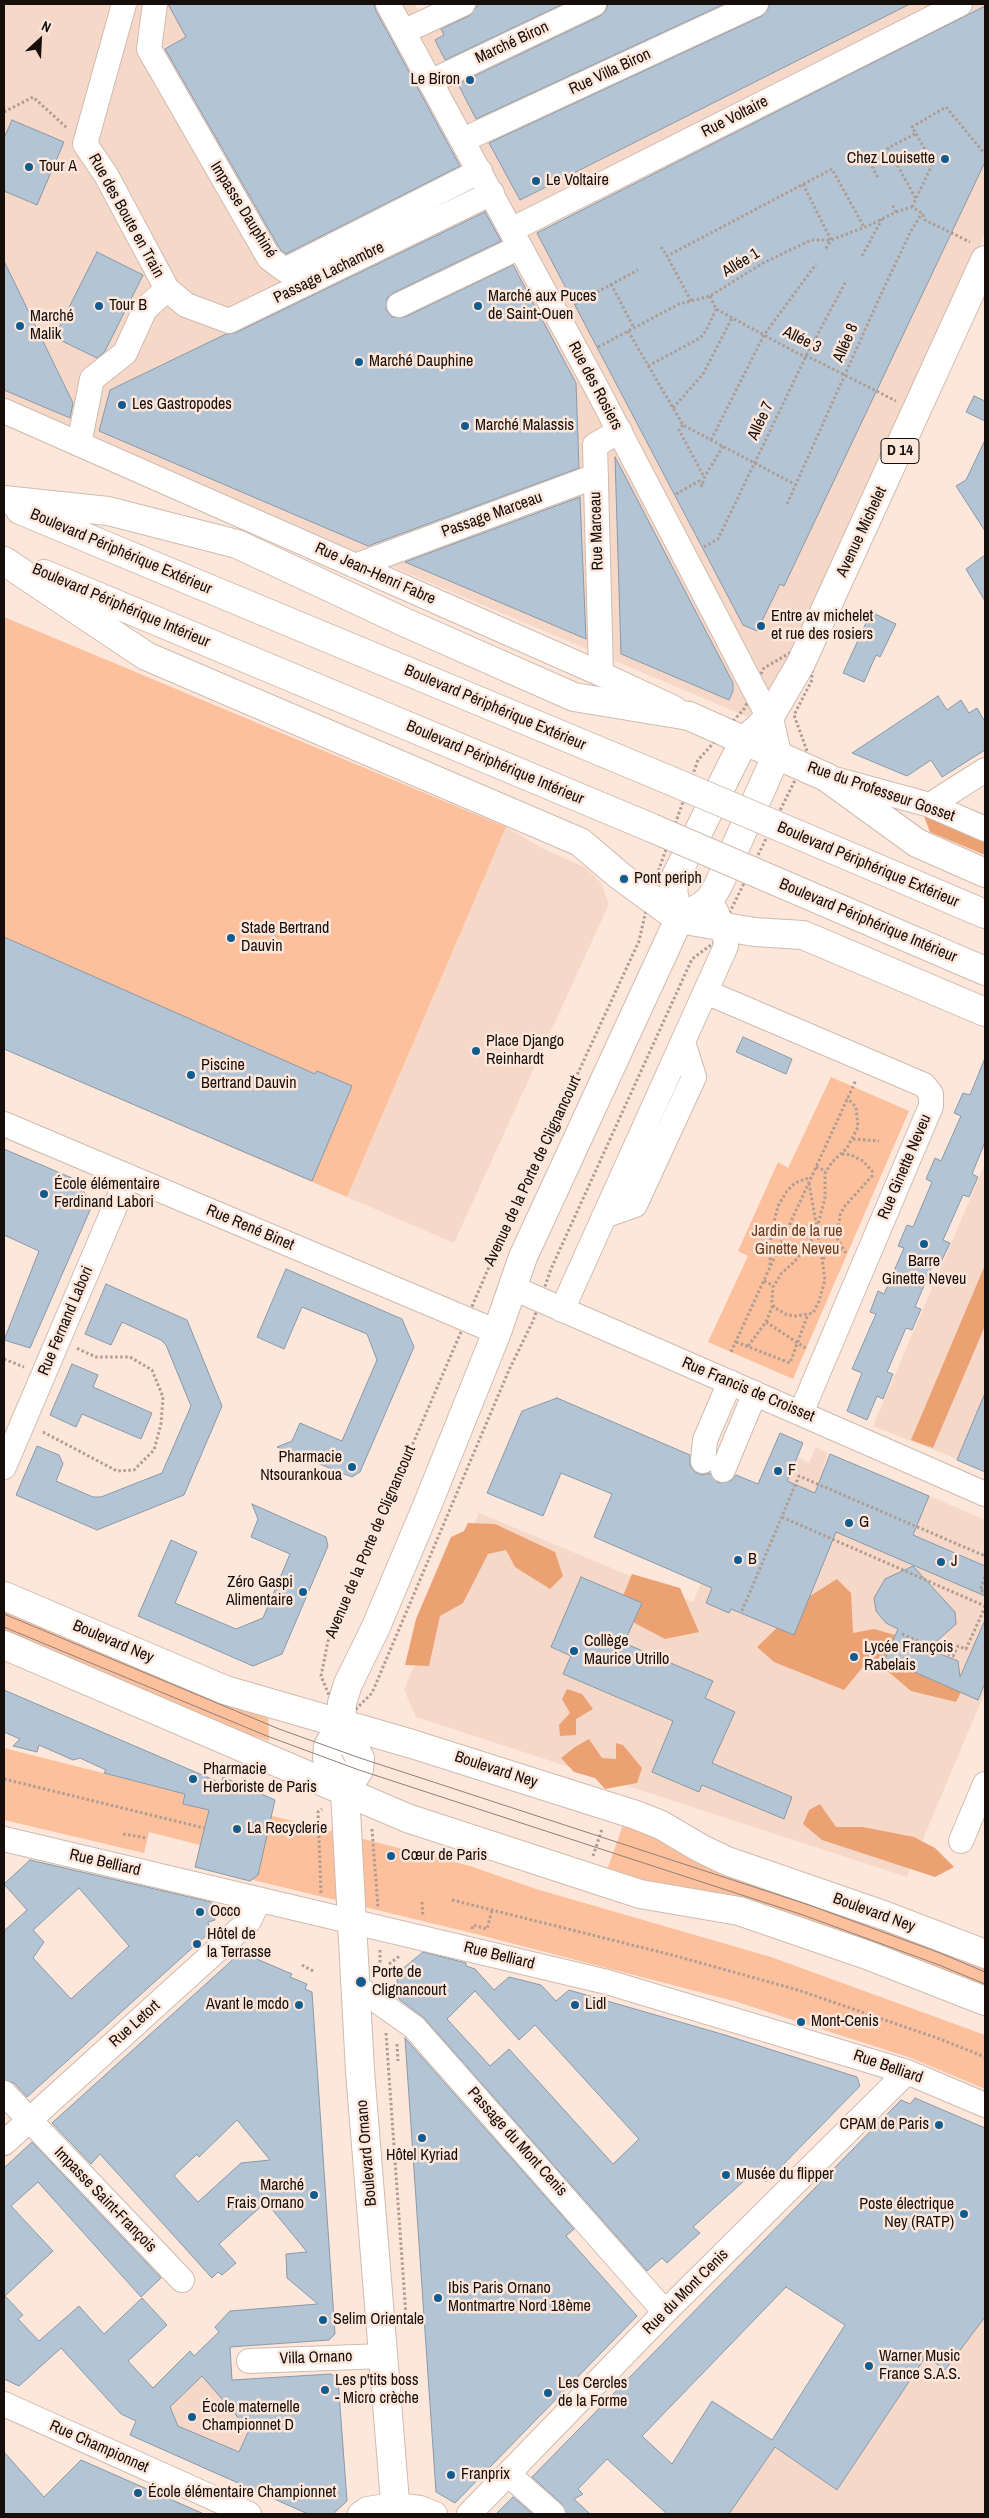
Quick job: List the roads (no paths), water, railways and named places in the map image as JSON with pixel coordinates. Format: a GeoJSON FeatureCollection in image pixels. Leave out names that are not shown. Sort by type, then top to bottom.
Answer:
{"type":"FeatureCollection","features":[{"type":"Feature","properties":{"kind":"main road","name":"Avenue Michelet"},"geometry":{"type":"LineString","coordinates":[[770,718],[800,665],[918,412],[981,253]]}},
{"type":"Feature","properties":{"kind":"main road"},"geometry":{"type":"LineString","coordinates":[[4,502],[108,511],[237,544],[404,622],[574,697],[689,716]]}},
{"type":"Feature","properties":{"kind":"main road","name":"Boulevard Périphérique Extérieur"},"geometry":{"type":"LineString","coordinates":[[4,502],[985,914]]}},
{"type":"Feature","properties":{"kind":"main road","name":"Boulevard Périphérique Intérieur"},"geometry":{"type":"LineString","coordinates":[[4,557],[985,971]]}},
{"type":"Feature","properties":{"kind":"main road"},"geometry":{"type":"LineString","coordinates":[[4,561],[146,656],[580,842],[679,919],[754,932],[803,935],[985,1012]]}},
{"type":"Feature","properties":{"kind":"main road","name":"Rue Jean-Henri Fabre"},"geometry":{"type":"LineString","coordinates":[[689,716],[734,736]]}},
{"type":"Feature","properties":{"kind":"main road"},"geometry":{"type":"LineString","coordinates":[[770,718],[777,754],[718,886],[710,899],[679,919],[673,891],[676,876],[734,736],[770,718]]}},
{"type":"Feature","properties":{"kind":"main road","name":"Rue du Professeur Gosset"},"geometry":{"type":"LineString","coordinates":[[734,736],[826,777]]}},
{"type":"Feature","properties":{"kind":"main road"},"geometry":{"type":"LineString","coordinates":[[826,777],[916,843],[985,872]]}},
{"type":"Feature","properties":{"kind":"main road","name":"Avenue de la Porte de Clignancourt"},"geometry":{"type":"LineString","coordinates":[[341,1724],[342,1703],[348,1684],[375,1629],[419,1524],[497,1332],[511,1287],[679,919]]}},
{"type":"Feature","properties":{"kind":"main road","name":"Boulevard Ney"},"geometry":{"type":"LineString","coordinates":[[4,1596],[225,1690],[403,1741],[636,1815],[660,1825],[727,1861],[886,1916],[985,1954]]}},
{"type":"Feature","properties":{"kind":"main road"},"geometry":{"type":"LineString","coordinates":[[4,1645],[407,1818],[640,1894],[724,1908],[779,1924],[985,2000]]}},
{"type":"Feature","properties":{"kind":"main road"},"geometry":{"type":"LineString","coordinates":[[341,1724],[360,1758],[359,1770],[345,1792]]}},
{"type":"Feature","properties":{"kind":"main road","name":"Boulevard Ornano"},"geometry":{"type":"LineString","coordinates":[[345,1792],[361,2081],[395,2510]]}},
{"type":"Feature","properties":{"kind":"street","name":"Rue des Boute en Train"},"geometry":{"type":"LineString","coordinates":[[124,4],[85,144],[106,176],[167,289]]}},
{"type":"Feature","properties":{"kind":"street","name":"Impasse Dauphiné"},"geometry":{"type":"LineString","coordinates":[[155,4],[149,49],[269,258],[285,270],[480,171]]}},
{"type":"Feature","properties":{"kind":"street","name":"Rue des Rosiers"},"geometry":{"type":"LineString","coordinates":[[388,4],[620,431],[770,718]]}},
{"type":"Feature","properties":{"kind":"street"},"geometry":{"type":"LineString","coordinates":[[402,32],[463,4]]}},
{"type":"Feature","properties":{"kind":"street","name":"Marché Biron"},"geometry":{"type":"LineString","coordinates":[[430,82],[567,10],[594,4]]}},
{"type":"Feature","properties":{"kind":"street","name":"Rue Villa Biron"},"geometry":{"type":"LineString","coordinates":[[463,140],[756,4]]}},
{"type":"Feature","properties":{"kind":"street","name":"Rue Voltaire"},"geometry":{"type":"LineString","coordinates":[[399,305],[516,239],[960,4]]}},
{"type":"Feature","properties":{"kind":"street","name":"Passage Lachambre"},"geometry":{"type":"LineString","coordinates":[[167,289],[186,305],[229,321],[492,193]]}},
{"type":"Feature","properties":{"kind":"street"},"geometry":{"type":"LineString","coordinates":[[79,444],[92,379],[125,353],[145,310],[167,289]]}},
{"type":"Feature","properties":{"kind":"street","name":"Rue Jean-Henri Fabre"},"geometry":{"type":"LineString","coordinates":[[4,411],[601,674],[689,716]]}},
{"type":"Feature","properties":{"kind":"street","name":"Rue Marceau"},"geometry":{"type":"LineString","coordinates":[[601,674],[595,444],[620,431]]}},
{"type":"Feature","properties":{"kind":"street","name":"Passage Marceau"},"geometry":{"type":"LineString","coordinates":[[355,566],[596,476]]}},
{"type":"Feature","properties":{"kind":"street"},"geometry":{"type":"LineString","coordinates":[[939,800],[985,770]]}},
{"type":"Feature","properties":{"kind":"street","name":"Rue du Professeur Gosset"},"geometry":{"type":"LineString","coordinates":[[826,777],[939,800],[985,829]]}},
{"type":"Feature","properties":{"kind":"street"},"geometry":{"type":"LineString","coordinates":[[562,1310],[726,946],[723,926],[710,899]]}},
{"type":"Feature","properties":{"kind":"street","name":"Rue Ginette Neveu"},"geometry":{"type":"LineString","coordinates":[[706,992],[924,1085],[931,1094],[931,1106],[801,1413]]}},
{"type":"Feature","properties":{"kind":"street"},"geometry":{"type":"LineString","coordinates":[[604,1216],[635,1205],[694,1077],[683,1042]]}},
{"type":"Feature","properties":{"kind":"street","name":"Rue René Binet"},"geometry":{"type":"LineString","coordinates":[[4,1124],[497,1332]]}},
{"type":"Feature","properties":{"kind":"street"},"geometry":{"type":"LineString","coordinates":[[622,1176],[658,1156]]}},
{"type":"Feature","properties":{"kind":"street","name":"Rue Fernand Labori"},"geometry":{"type":"LineString","coordinates":[[4,1467],[128,1176]]}},
{"type":"Feature","properties":{"kind":"street"},"geometry":{"type":"LineString","coordinates":[[622,1176],[647,1179]]}},
{"type":"Feature","properties":{"kind":"street","name":"Rue Francis de Croisset"},"geometry":{"type":"LineString","coordinates":[[511,1287],[985,1494]]}},
{"type":"Feature","properties":{"kind":"street"},"geometry":{"type":"LineString","coordinates":[[730,1382],[705,1440],[713,1465],[755,1393]]}},
{"type":"Feature","properties":{"kind":"street"},"geometry":{"type":"LineString","coordinates":[[961,1841],[985,1784]]}},
{"type":"Feature","properties":{"kind":"street","name":"Rue Belliard"},"geometry":{"type":"LineString","coordinates":[[4,1839],[607,1982],[907,2072],[985,2105]]}},
{"type":"Feature","properties":{"kind":"street","name":"Rue Letort"},"geometry":{"type":"LineString","coordinates":[[4,2143],[249,1921],[259,1900]]}},
{"type":"Feature","properties":{"kind":"street","name":"Passage du Mont Cenis"},"geometry":{"type":"LineString","coordinates":[[356,1986],[414,2026],[665,2312]]}},
{"type":"Feature","properties":{"kind":"street","name":"Rue du Mont Cenis"},"geometry":{"type":"LineString","coordinates":[[469,2514],[665,2312],[907,2072]]}},
{"type":"Feature","properties":{"kind":"street","name":"Impasse Saint-François"},"geometry":{"type":"LineString","coordinates":[[4,2093],[182,2280]]}},
{"type":"Feature","properties":{"kind":"street","name":"Villa Ornano"},"geometry":{"type":"LineString","coordinates":[[249,2361],[384,2356]]}},
{"type":"Feature","properties":{"kind":"street","name":"Rue Championnet"},"geometry":{"type":"LineString","coordinates":[[14,2409],[249,2514]]}},
{"type":"Feature","properties":{"kind":"street"},"geometry":{"type":"LineString","coordinates":[[508,2474],[553,2514]]}},
{"type":"Feature","properties":{"kind":"street"},"geometry":{"type":"LineString","coordinates":[[360,2514],[368,2509],[395,2510],[420,2508],[435,2514]]}},
{"type":"Feature","properties":{"kind":"tram line"},"geometry":{"type":"LineString","coordinates":[[4,1614],[279,1729],[360,1758],[809,1905],[940,1953],[985,1972]]}},
{"type":"Feature","properties":{"kind":"tram line"},"geometry":{"type":"LineString","coordinates":[[4,1627],[267,1736],[359,1770],[803,1915],[985,1984]]}},
{"type":"Feature","properties":{"kind":"place","name":"Le Biron"},"geometry":{"type":"Point","coordinates":[470,80]}},
{"type":"Feature","properties":{"kind":"place","name":"Chez Louisette"},"geometry":{"type":"Point","coordinates":[945,159]}},
{"type":"Feature","properties":{"kind":"place","name":"Tour A"},"geometry":{"type":"Point","coordinates":[29,167]}},
{"type":"Feature","properties":{"kind":"place","name":"Le Voltaire"},"geometry":{"type":"Point","coordinates":[536,181]}},
{"type":"Feature","properties":{"kind":"place","name":"Tour B"},"geometry":{"type":"Point","coordinates":[99,306]}},
{"type":"Feature","properties":{"kind":"place","name":"Marché aux Puces de Saint-Ouen"},"geometry":{"type":"Point","coordinates":[478,306]}},
{"type":"Feature","properties":{"kind":"place","name":"Marché Malik"},"geometry":{"type":"Point","coordinates":[20,326]}},
{"type":"Feature","properties":{"kind":"place","name":"Marché Dauphine"},"geometry":{"type":"Point","coordinates":[359,362]}},
{"type":"Feature","properties":{"kind":"place","name":"Les Gastropodes"},"geometry":{"type":"Point","coordinates":[122,405]}},
{"type":"Feature","properties":{"kind":"place","name":"Marché Malassis"},"geometry":{"type":"Point","coordinates":[465,426]}},
{"type":"Feature","properties":{"kind":"place","name":"Entre av michelet et rue des rosiers"},"geometry":{"type":"Point","coordinates":[761,626]}},
{"type":"Feature","properties":{"kind":"place","name":"Pont periph"},"geometry":{"type":"Point","coordinates":[624,879]}},
{"type":"Feature","properties":{"kind":"place","name":"Stade Bertrand Dauvin"},"geometry":{"type":"Point","coordinates":[231,938]}},
{"type":"Feature","properties":{"kind":"place","name":"Place Django Reinhardt"},"geometry":{"type":"Point","coordinates":[476,1051]}},
{"type":"Feature","properties":{"kind":"place","name":"Piscine Bertrand Dauvin"},"geometry":{"type":"Point","coordinates":[191,1075]}},
{"type":"Feature","properties":{"kind":"place","name":"École élémentaire Ferdinand Labori"},"geometry":{"type":"Point","coordinates":[44,1194]}},
{"type":"Feature","properties":{"kind":"place","name":"Barre Ginette Neveu"},"geometry":{"type":"Point","coordinates":[924,1244]}},
{"type":"Feature","properties":{"kind":"place","name":"Pharmacie Ntsourankoua"},"geometry":{"type":"Point","coordinates":[352,1467]}},
{"type":"Feature","properties":{"kind":"place","name":"F"},"geometry":{"type":"Point","coordinates":[778,1471]}},
{"type":"Feature","properties":{"kind":"place","name":"G"},"geometry":{"type":"Point","coordinates":[849,1523]}},
{"type":"Feature","properties":{"kind":"place","name":"B"},"geometry":{"type":"Point","coordinates":[738,1560]}},
{"type":"Feature","properties":{"kind":"place","name":"J"},"geometry":{"type":"Point","coordinates":[941,1562]}},
{"type":"Feature","properties":{"kind":"place","name":"Zéro Gaspi Alimentaire"},"geometry":{"type":"Point","coordinates":[303,1592]}},
{"type":"Feature","properties":{"kind":"place","name":"Collège Maurice Utrillo"},"geometry":{"type":"Point","coordinates":[574,1651]}},
{"type":"Feature","properties":{"kind":"place","name":"Lycée François Rabelais"},"geometry":{"type":"Point","coordinates":[854,1657]}},
{"type":"Feature","properties":{"kind":"place","name":"Pharmacie Herboriste de Paris"},"geometry":{"type":"Point","coordinates":[193,1779]}},
{"type":"Feature","properties":{"kind":"place","name":"La Recyclerie"},"geometry":{"type":"Point","coordinates":[237,1829]}},
{"type":"Feature","properties":{"kind":"place","name":"Cœur de Paris"},"geometry":{"type":"Point","coordinates":[391,1856]}},
{"type":"Feature","properties":{"kind":"place","name":"Occo"},"geometry":{"type":"Point","coordinates":[200,1912]}},
{"type":"Feature","properties":{"kind":"place","name":"Hôtel de la Terrasse"},"geometry":{"type":"Point","coordinates":[197,1944]}},
{"type":"Feature","properties":{"kind":"place","name":"Porte de Clignancourt"},"geometry":{"type":"Point","coordinates":[361,1982]}},
{"type":"Feature","properties":{"kind":"place","name":"Avant le mcdo"},"geometry":{"type":"Point","coordinates":[299,2005]}},
{"type":"Feature","properties":{"kind":"place","name":"Lidl"},"geometry":{"type":"Point","coordinates":[575,2005]}},
{"type":"Feature","properties":{"kind":"place","name":"Mont-Cenis"},"geometry":{"type":"Point","coordinates":[801,2022]}},
{"type":"Feature","properties":{"kind":"place","name":"CPAM de Paris"},"geometry":{"type":"Point","coordinates":[939,2125]}},
{"type":"Feature","properties":{"kind":"place","name":"Hôtel Kyriad"},"geometry":{"type":"Point","coordinates":[422,2138]}},
{"type":"Feature","properties":{"kind":"place","name":"Musée du flipper"},"geometry":{"type":"Point","coordinates":[726,2175]}},
{"type":"Feature","properties":{"kind":"place","name":"Marché Frais Ornano"},"geometry":{"type":"Point","coordinates":[314,2195]}},
{"type":"Feature","properties":{"kind":"place","name":"Poste électrique Ney (RATP)"},"geometry":{"type":"Point","coordinates":[964,2214]}},
{"type":"Feature","properties":{"kind":"place","name":"Ibis Paris Ornano Montmartre Nord 18ème"},"geometry":{"type":"Point","coordinates":[438,2298]}},
{"type":"Feature","properties":{"kind":"place","name":"Selim Orientale"},"geometry":{"type":"Point","coordinates":[323,2320]}},
{"type":"Feature","properties":{"kind":"place","name":"Warner Music France S.A.S."},"geometry":{"type":"Point","coordinates":[869,2366]}},
{"type":"Feature","properties":{"kind":"place","name":"Les p'tits boss - Micro crèche"},"geometry":{"type":"Point","coordinates":[325,2390]}},
{"type":"Feature","properties":{"kind":"place","name":"Les Cercles de la Forme"},"geometry":{"type":"Point","coordinates":[548,2393]}},
{"type":"Feature","properties":{"kind":"place","name":"École maternelle Championnet D"},"geometry":{"type":"Point","coordinates":[192,2417]}},
{"type":"Feature","properties":{"kind":"place","name":"Franprix"},"geometry":{"type":"Point","coordinates":[451,2475]}},
{"type":"Feature","properties":{"kind":"place","name":"École élémentaire Championnet"},"geometry":{"type":"Point","coordinates":[138,2493]}},
{"type":"Feature","properties":{"kind":"park label","name":"Jardin de la rue Ginette Neveu"},"geometry":{"type":"Point","coordinates":[797,1241]}}]}
